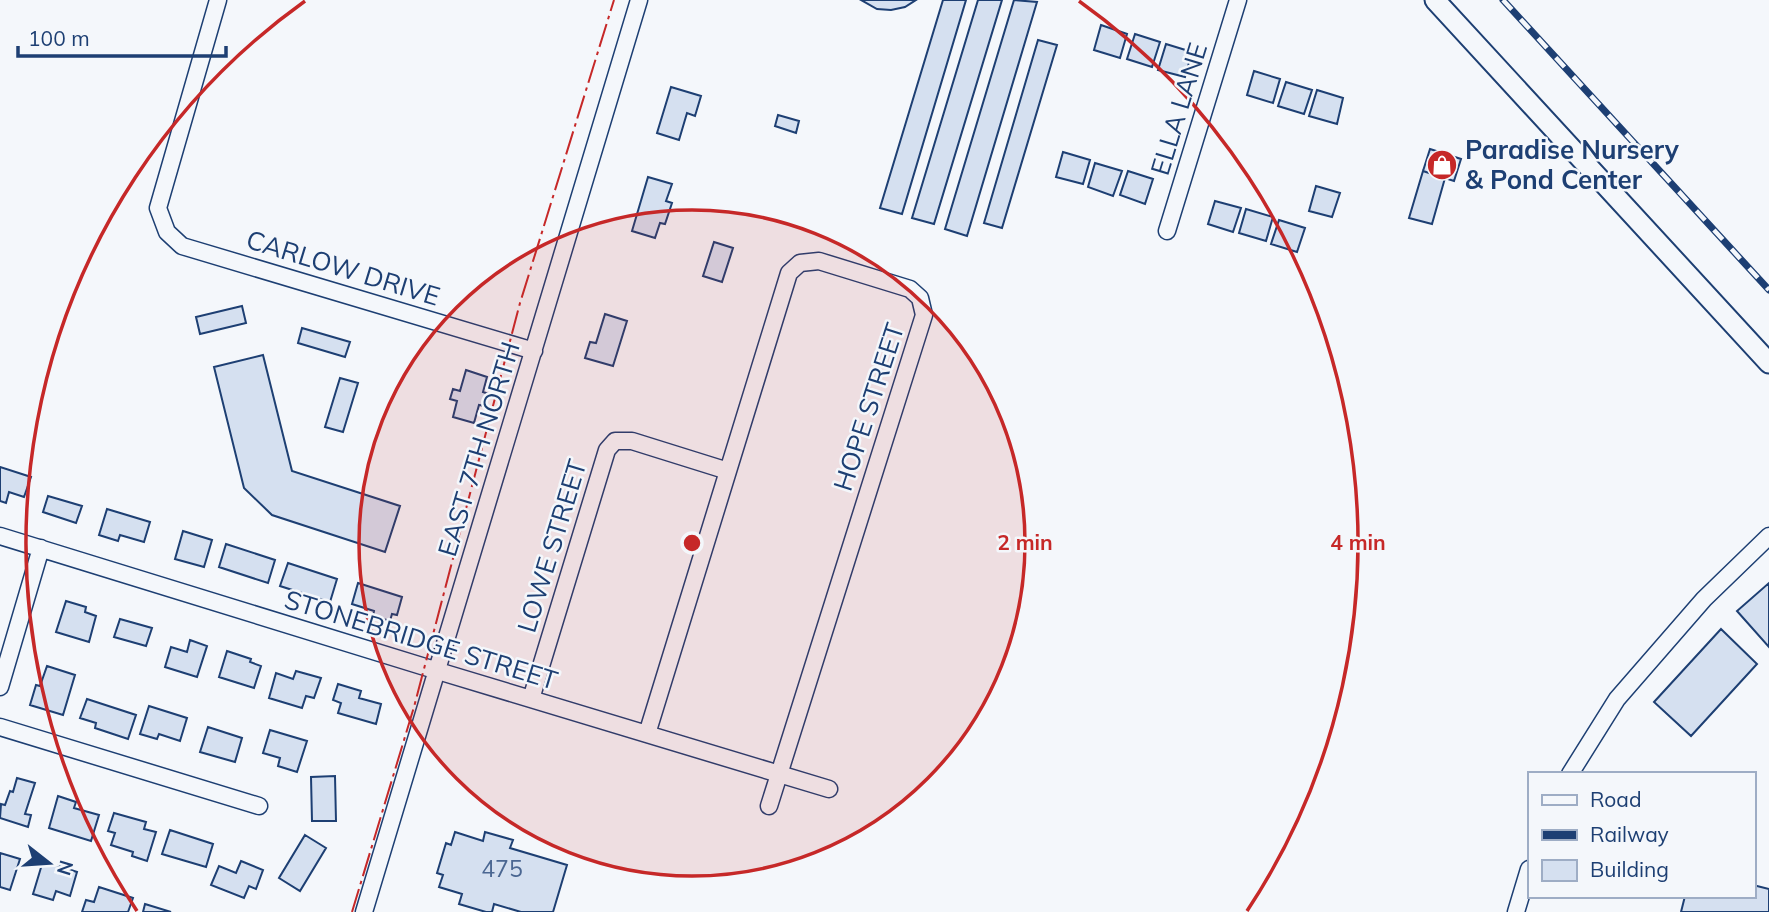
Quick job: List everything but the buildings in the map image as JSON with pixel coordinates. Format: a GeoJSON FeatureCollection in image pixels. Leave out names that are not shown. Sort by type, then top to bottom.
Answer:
{"type":"FeatureCollection","features":[{"type":"Feature","properties":{"kind":"main road"},"geometry":{"type":"LineString","coordinates":[[1435,0],[1769,363]]}},
{"type":"Feature","properties":{"kind":"street","name":"CARLOW DRIVE"},"geometry":{"type":"LineString","coordinates":[[218,0],[158,208],[167,232],[182,246],[534,351]]}},
{"type":"Feature","properties":{"kind":"street","name":"EAST 7TH NORTH"},"geometry":{"type":"LineString","coordinates":[[364,912],[639,0]]}},
{"type":"Feature","properties":{"kind":"street","name":"ELLA LANE"},"geometry":{"type":"LineString","coordinates":[[1167,231],[1238,0]]}},
{"type":"Feature","properties":{"kind":"street","name":"HOPE STREET"},"geometry":{"type":"LineString","coordinates":[[647,734],[789,274],[800,262],[819,261],[910,289],[920,298],[924,315],[769,806]]}},
{"type":"Feature","properties":{"kind":"street","name":"LOWE STREET"},"geometry":{"type":"LineString","coordinates":[[531,699],[607,450],[615,441],[632,441],[728,471]]}},
{"type":"Feature","properties":{"kind":"street","name":"STONEBRIDGE STREET"},"geometry":{"type":"LineString","coordinates":[[0,536],[829,789]]}},
{"type":"Feature","properties":{"kind":"street"},"geometry":{"type":"LineString","coordinates":[[1571,772],[1616,699],[1704,599],[1769,536]]}},
{"type":"Feature","properties":{"kind":"street"},"geometry":{"type":"LineString","coordinates":[[0,687],[41,548]]}},
{"type":"Feature","properties":{"kind":"street"},"geometry":{"type":"LineString","coordinates":[[0,727],[259,806]]}},
{"type":"Feature","properties":{"kind":"street"},"geometry":{"type":"LineString","coordinates":[[1516,912],[1528,872]]}},
{"type":"Feature","properties":{"kind":"railway"},"geometry":{"type":"LineString","coordinates":[[1503,0],[1769,290]]}},
{"type":"Feature","properties":{"kind":"power"},"geometry":{"type":"LineString","coordinates":[[352,912],[414,707],[520,303],[614,0]]}},
{"type":"Feature","properties":{"kind":"place","name":"Paradise Nursery & Pond Center"},"geometry":{"type":"Point","coordinates":[1442,165]}}]}
